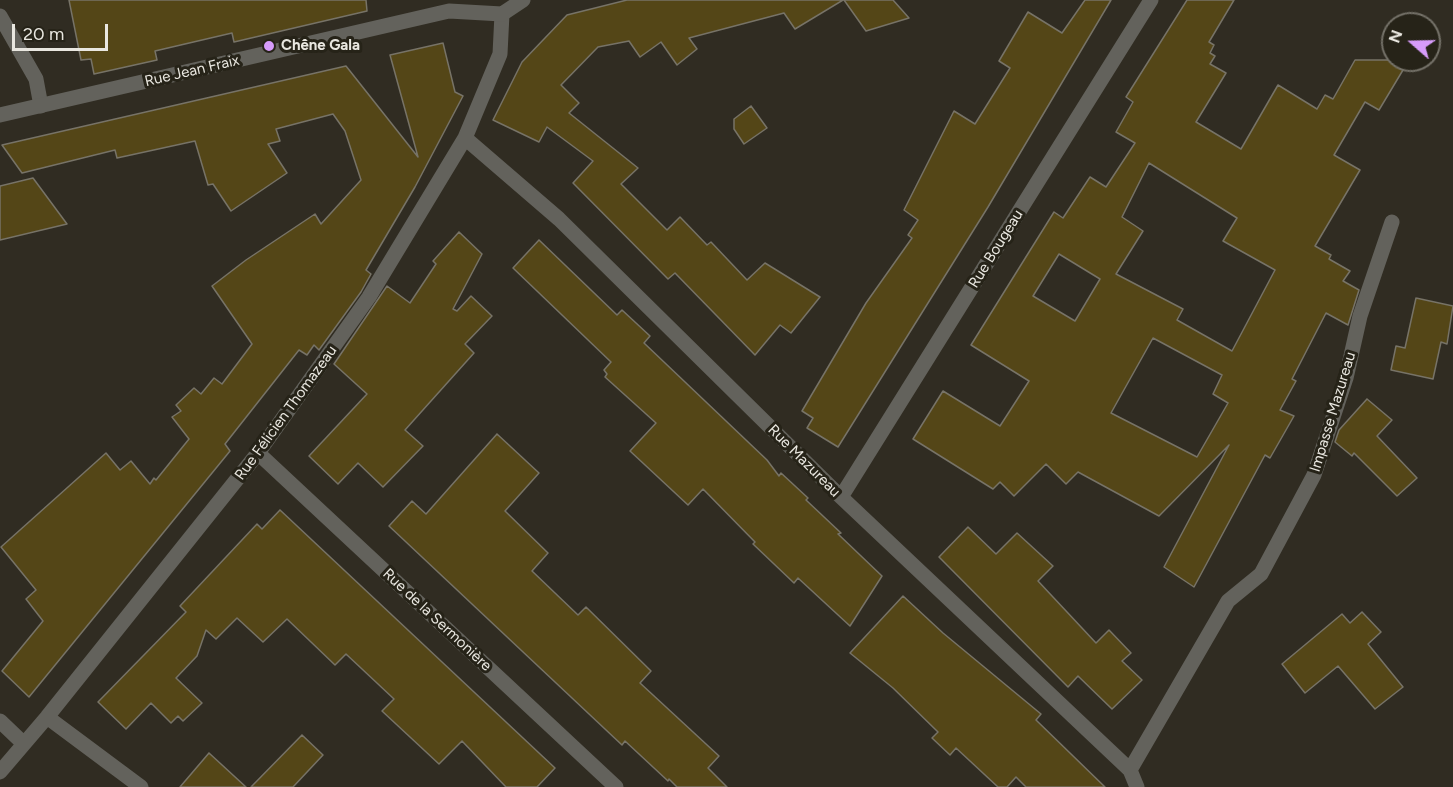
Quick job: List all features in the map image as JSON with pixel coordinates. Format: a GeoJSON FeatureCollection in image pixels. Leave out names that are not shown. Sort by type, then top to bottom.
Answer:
{"type":"FeatureCollection","features":[{"type":"Feature","properties":{"kind":"street"},"geometry":{"type":"LineString","coordinates":[[502,14],[523,0]]}},
{"type":"Feature","properties":{"kind":"street","name":"Rue Bougeau"},"geometry":{"type":"LineString","coordinates":[[841,497],[1151,0]]}},
{"type":"Feature","properties":{"kind":"street","name":"Rue Jean Fraix"},"geometry":{"type":"LineString","coordinates":[[0,115],[449,11],[502,14]]}},
{"type":"Feature","properties":{"kind":"street","name":"Rue Félicien Thomazeau"},"geometry":{"type":"LineString","coordinates":[[0,772],[47,717],[258,453],[369,297],[465,138],[500,54],[502,14]]}},
{"type":"Feature","properties":{"kind":"street"},"geometry":{"type":"LineString","coordinates":[[0,16],[36,79],[41,106]]}},
{"type":"Feature","properties":{"kind":"street","name":"Rue Mazureau"},"geometry":{"type":"LineString","coordinates":[[465,138],[559,219],[841,497],[1130,770],[1137,787]]}},
{"type":"Feature","properties":{"kind":"street","name":"Impasse Mazureau"},"geometry":{"type":"LineString","coordinates":[[1130,770],[1228,601],[1261,574],[1314,475],[1346,378],[1360,316],[1392,222]]}},
{"type":"Feature","properties":{"kind":"street","name":"Rue de la Sermonière"},"geometry":{"type":"LineString","coordinates":[[258,453],[616,787]]}},
{"type":"Feature","properties":{"kind":"street"},"geometry":{"type":"LineString","coordinates":[[47,717],[141,787]]}},
{"type":"Feature","properties":{"kind":"street"},"geometry":{"type":"LineString","coordinates":[[0,721],[23,743]]}},
{"type":"Feature","properties":{"kind":"building"},"geometry":{"type":"Polygon","coordinates":[[[69,0],[366,0],[367,11],[234,42],[232,33],[155,51],[157,60],[94,74],[91,59],[81,60],[69,0]]]}},
{"type":"Feature","properties":{"kind":"building"},"geometry":{"type":"Polygon","coordinates":[[[627,0],[843,0],[795,29],[784,13],[689,38],[697,49],[677,65],[661,42],[640,57],[629,41],[598,47],[561,85],[579,103],[569,113],[638,168],[621,184],[667,230],[680,217],[707,245],[711,242],[747,280],[765,263],[820,297],[791,333],[780,325],[755,355],[675,273],[668,279],[573,183],[593,161],[547,127],[539,142],[493,120],[522,62],[567,15],[627,0]]]}},
{"type":"Feature","properties":{"kind":"building"},"geometry":{"type":"Polygon","coordinates":[[[844,0],[893,0],[909,18],[866,31],[844,0]]]}},
{"type":"Feature","properties":{"kind":"building"},"geometry":{"type":"Polygon","coordinates":[[[1085,0],[1111,0],[988,207],[838,447],[807,428],[813,418],[802,411],[866,303],[912,238],[908,235],[918,220],[904,210],[954,111],[975,124],[1010,68],[999,61],[1028,12],[1062,33],[1085,0]]]}},
{"type":"Feature","properties":{"kind":"building"},"geometry":{"type":"Polygon","coordinates":[[[1187,0],[1234,0],[1209,42],[1214,45],[1210,53],[1215,56],[1210,64],[1226,73],[1196,122],[1241,149],[1278,85],[1317,109],[1325,95],[1333,99],[1355,60],[1381,60],[1381,72],[1402,72],[1379,110],[1365,102],[1334,155],[1360,170],[1315,246],[1331,255],[1329,259],[1350,271],[1343,281],[1359,290],[1348,325],[1326,313],[1292,379],[1296,381],[1280,410],[1294,416],[1270,458],[1265,455],[1194,587],[1164,567],[1229,445],[1159,516],[1078,472],[1066,484],[1046,464],[1014,496],[1000,482],[993,489],[913,439],[943,391],[1000,426],[1029,381],[971,345],[1054,212],[1063,218],[1090,177],[1106,187],[1135,143],[1116,132],[1133,102],[1126,97],[1187,0]],[[1149,163],[1122,217],[1143,231],[1116,274],[1183,309],[1177,320],[1232,351],[1275,270],[1223,241],[1237,218],[1149,163]],[[1059,254],[1033,296],[1075,321],[1100,279],[1059,254]],[[1153,338],[1111,413],[1197,457],[1228,403],[1213,394],[1222,375],[1153,338]]]}},
{"type":"Feature","properties":{"kind":"building"},"geometry":{"type":"Polygon","coordinates":[[[443,43],[455,92],[463,96],[415,187],[366,270],[371,274],[361,292],[319,350],[314,345],[307,355],[299,350],[225,444],[230,451],[29,697],[2,671],[43,621],[26,599],[36,590],[1,547],[106,453],[120,470],[131,461],[150,484],[154,478],[156,480],[189,439],[172,417],[181,411],[176,405],[194,388],[201,394],[214,378],[222,384],[252,344],[212,286],[246,260],[315,214],[321,224],[361,180],[345,131],[333,114],[276,129],[280,141],[268,144],[287,173],[231,211],[213,184],[208,185],[195,141],[117,158],[115,150],[22,173],[2,145],[346,66],[418,157],[390,55],[443,43]]]}},
{"type":"Feature","properties":{"kind":"building"},"geometry":{"type":"Polygon","coordinates":[[[751,106],[767,128],[744,144],[734,129],[734,119],[751,106]]]}},
{"type":"Feature","properties":{"kind":"building"},"geometry":{"type":"Polygon","coordinates":[[[33,178],[67,224],[0,240],[0,186],[33,178]]]}},
{"type":"Feature","properties":{"kind":"building"},"geometry":{"type":"Polygon","coordinates":[[[459,232],[482,254],[453,309],[457,311],[471,296],[492,316],[465,344],[474,353],[405,430],[423,446],[383,487],[358,463],[338,484],[309,456],[367,394],[334,364],[387,286],[410,303],[436,264],[433,261],[459,232]]]}},
{"type":"Feature","properties":{"kind":"building"},"geometry":{"type":"Polygon","coordinates":[[[539,240],[617,315],[622,310],[650,336],[644,343],[767,460],[779,476],[781,473],[808,498],[806,500],[841,533],[838,534],[882,576],[850,626],[798,578],[794,583],[753,544],[755,542],[703,489],[688,505],[630,451],[656,423],[605,377],[607,374],[604,370],[611,362],[513,268],[539,240]]]}},
{"type":"Feature","properties":{"kind":"building"},"geometry":{"type":"Polygon","coordinates":[[[1416,298],[1453,306],[1447,344],[1441,342],[1433,379],[1391,370],[1396,346],[1405,348],[1416,298]]]}},
{"type":"Feature","properties":{"kind":"building"},"geometry":{"type":"Polygon","coordinates":[[[1367,399],[1392,420],[1377,436],[1417,478],[1397,496],[1354,453],[1352,456],[1335,442],[1339,430],[1367,399]]]}},
{"type":"Feature","properties":{"kind":"building"},"geometry":{"type":"Polygon","coordinates":[[[497,434],[539,473],[505,511],[548,553],[532,571],[578,615],[586,607],[651,671],[640,683],[719,756],[708,768],[727,787],[677,787],[669,779],[668,781],[625,741],[622,745],[389,526],[412,501],[426,514],[497,434]]]}},
{"type":"Feature","properties":{"kind":"building"},"geometry":{"type":"Polygon","coordinates":[[[280,510],[555,768],[537,787],[506,787],[462,741],[439,764],[382,711],[394,699],[346,654],[335,665],[287,619],[263,642],[237,618],[216,639],[206,630],[197,656],[176,678],[202,703],[183,721],[178,716],[171,723],[151,703],[126,729],[98,702],[186,612],[180,606],[257,524],[262,529],[280,510]]]}},
{"type":"Feature","properties":{"kind":"building"},"geometry":{"type":"Polygon","coordinates":[[[968,527],[996,554],[1017,533],[1053,566],[1038,581],[1096,643],[1109,630],[1131,653],[1122,661],[1142,680],[1112,709],[1078,676],[1068,687],[939,557],[968,527]]]}},
{"type":"Feature","properties":{"kind":"building"},"geometry":{"type":"Polygon","coordinates":[[[903,596],[943,633],[1041,714],[1036,720],[1105,787],[1026,787],[1016,777],[1007,787],[998,787],[956,748],[950,755],[932,738],[938,732],[893,688],[850,653],[903,596]]]}},
{"type":"Feature","properties":{"kind":"building"},"geometry":{"type":"Polygon","coordinates":[[[1362,612],[1381,632],[1368,644],[1403,687],[1375,709],[1338,666],[1305,693],[1282,664],[1342,614],[1350,623],[1362,612]]]}},
{"type":"Feature","properties":{"kind":"building"},"geometry":{"type":"Polygon","coordinates":[[[302,735],[323,755],[293,787],[251,787],[302,735]]]}},
{"type":"Feature","properties":{"kind":"building"},"geometry":{"type":"Polygon","coordinates":[[[209,753],[246,787],[180,787],[209,753]]]}},
{"type":"Feature","properties":{"kind":"place","name":"Chêne Gala"},"geometry":{"type":"Point","coordinates":[269,46]}}]}
